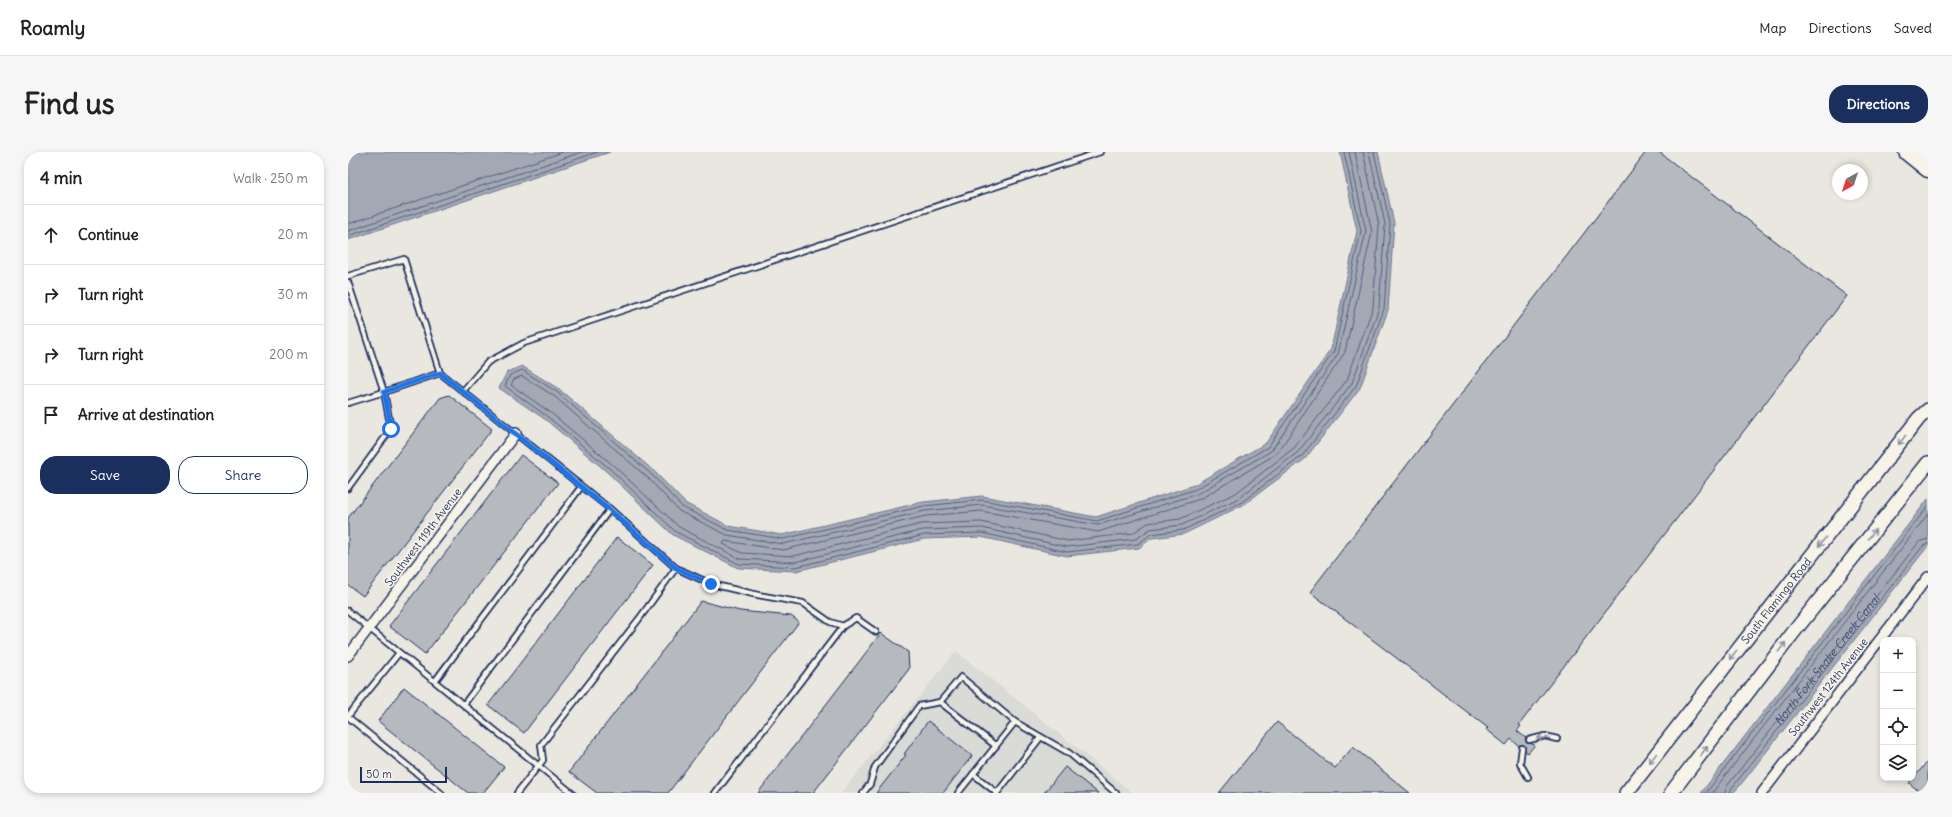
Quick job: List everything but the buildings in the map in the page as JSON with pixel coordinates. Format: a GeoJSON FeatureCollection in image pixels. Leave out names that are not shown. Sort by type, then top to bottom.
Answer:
{"type":"FeatureCollection","features":[{"type":"Feature","properties":{"kind":"highway"},"geometry":{"type":"LineString","coordinates":[[1907,152],[1928,169]]}},
{"type":"Feature","properties":{"kind":"main road","name":"South Flamingo Road"},"geometry":{"type":"LineString","coordinates":[[1626,793],[1919,418],[1928,410]]}},
{"type":"Feature","properties":{"kind":"main road"},"geometry":{"type":"LineString","coordinates":[[1672,793],[1793,633],[1928,463]]}},
{"type":"Feature","properties":{"kind":"street","name":"Southwest 119th Avenue"},"geometry":{"type":"LineString","coordinates":[[348,656],[516,433]]}},
{"type":"Feature","properties":{"kind":"street","name":"Southwest 124th Avenue"},"geometry":{"type":"LineString","coordinates":[[1762,793],[1928,577]]}},
{"type":"Feature","properties":{"kind":"lane"},"geometry":{"type":"LineString","coordinates":[[463,391],[488,362],[524,343],[1100,152]]}},
{"type":"Feature","properties":{"kind":"lane"},"geometry":{"type":"LineString","coordinates":[[348,276],[404,259],[440,373],[610,510],[676,568],[711,584],[758,596],[803,603],[830,622],[843,626]]}},
{"type":"Feature","properties":{"kind":"lane"},"geometry":{"type":"LineString","coordinates":[[348,282],[384,392],[391,429],[348,488]]}},
{"type":"Feature","properties":{"kind":"lane"},"geometry":{"type":"LineString","coordinates":[[348,403],[440,373]]}},
{"type":"Feature","properties":{"kind":"lane"},"geometry":{"type":"LineString","coordinates":[[435,681],[581,487]]}},
{"type":"Feature","properties":{"kind":"lane"},"geometry":{"type":"LineString","coordinates":[[464,704],[610,510]]}},
{"type":"Feature","properties":{"kind":"lane"},"geometry":{"type":"LineString","coordinates":[[517,793],[542,760],[541,745],[639,619],[676,568]]}},
{"type":"Feature","properties":{"kind":"lane"},"geometry":{"type":"LineString","coordinates":[[348,611],[572,793]]}},
{"type":"Feature","properties":{"kind":"lane"},"geometry":{"type":"LineString","coordinates":[[715,793],[843,626],[856,618],[876,632]]}},
{"type":"Feature","properties":{"kind":"lane"},"geometry":{"type":"LineString","coordinates":[[399,653],[348,716],[441,793]]}},
{"type":"Feature","properties":{"kind":"lane"},"geometry":{"type":"LineString","coordinates":[[863,793],[870,784],[875,767],[919,706],[940,702],[961,677],[1015,722],[1040,738],[1069,753],[1116,793]]}},
{"type":"Feature","properties":{"kind":"lane"},"geometry":{"type":"LineString","coordinates":[[940,702],[996,746]]}},
{"type":"Feature","properties":{"kind":"lane"},"geometry":{"type":"LineString","coordinates":[[958,793],[1015,722]]}},
{"type":"Feature","properties":{"kind":"lane"},"geometry":{"type":"LineString","coordinates":[[1529,740],[1545,736],[1557,739]]}},
{"type":"Feature","properties":{"kind":"lane"},"geometry":{"type":"LineString","coordinates":[[973,774],[997,793],[1040,738]]}},
{"type":"Feature","properties":{"kind":"lane"},"geometry":{"type":"LineString","coordinates":[[1522,748],[1520,763],[1528,777]]}},
{"type":"Feature","properties":{"kind":"shaded area"},"geometry":{"type":"Polygon","coordinates":[[[956,651],[1133,793],[841,793],[956,651]]]}},
{"type":"Feature","properties":{"kind":"water"},"geometry":{"type":"Polygon","coordinates":[[[348,152],[610,152],[348,240],[348,152]]]}},
{"type":"Feature","properties":{"kind":"water"},"geometry":{"type":"Polygon","coordinates":[[[1340,152],[1378,152],[1394,223],[1388,310],[1360,388],[1305,459],[1243,505],[1184,534],[1152,538],[1139,548],[1067,556],[981,537],[924,539],[796,571],[738,568],[673,535],[607,472],[546,420],[499,388],[507,372],[522,366],[559,389],[655,472],[685,503],[729,526],[782,535],[923,502],[982,496],[1096,517],[1194,485],[1266,443],[1331,349],[1357,231],[1340,152]]]}},
{"type":"Feature","properties":{"kind":"water","name":"North Fork Snake Creek Canal"},"geometry":{"type":"Polygon","coordinates":[[[1928,499],[1928,546],[1738,788],[1733,793],[1701,793],[1928,499]]]}},
{"type":"Feature","properties":{"kind":"route"},"geometry":{"type":"LineString","coordinates":[[391,429],[384,392],[440,373],[610,510],[676,568],[711,584]]}}]}
